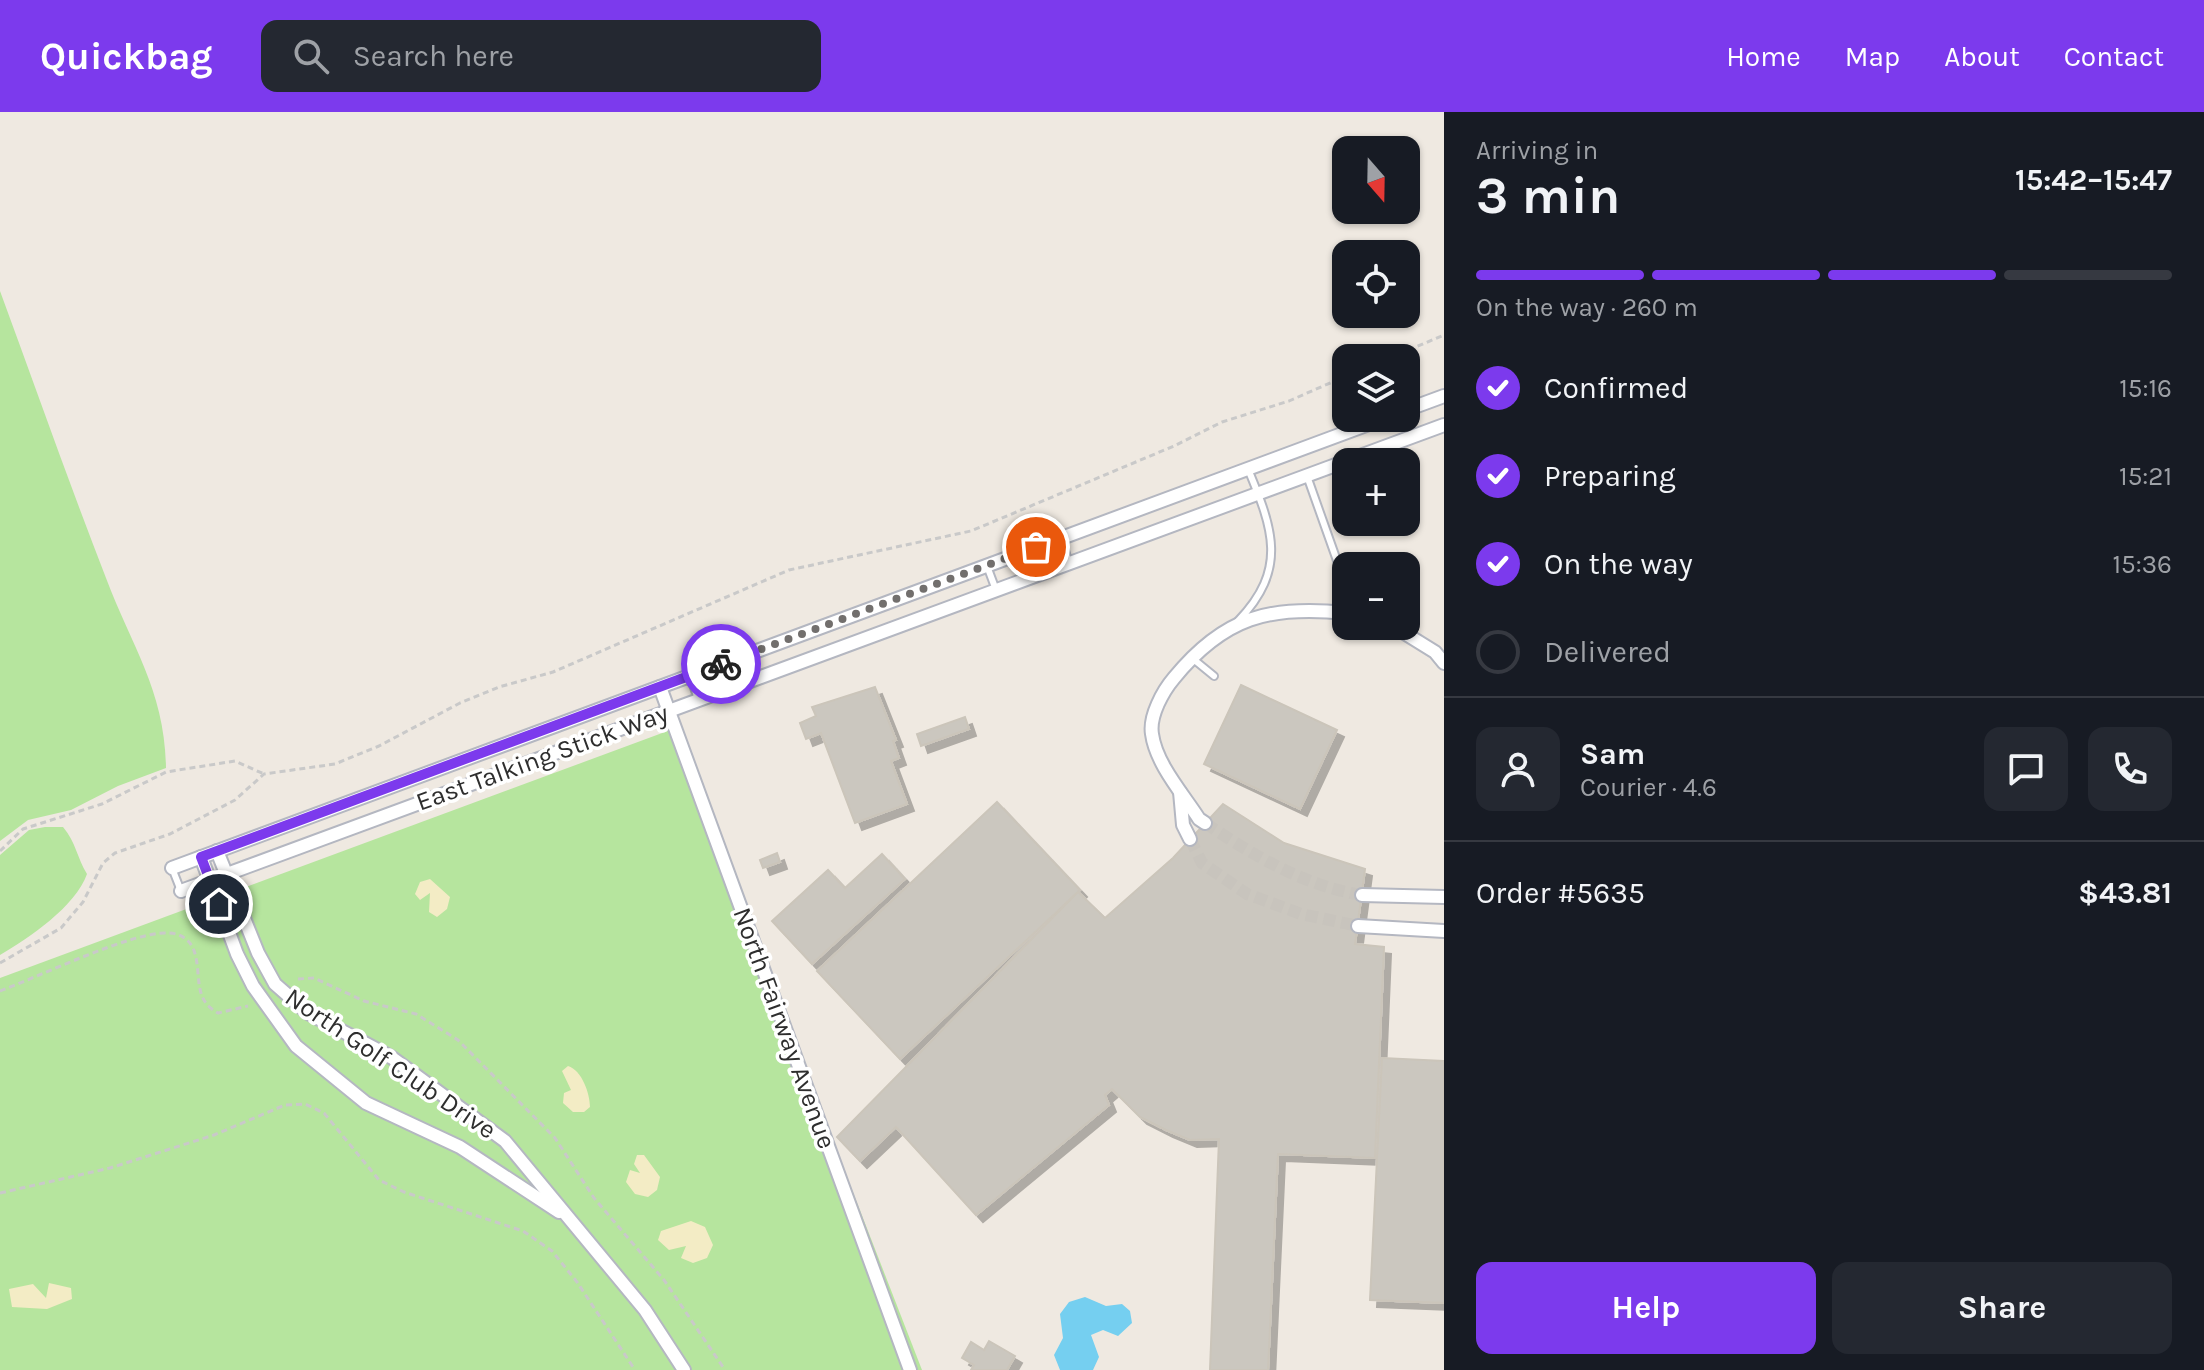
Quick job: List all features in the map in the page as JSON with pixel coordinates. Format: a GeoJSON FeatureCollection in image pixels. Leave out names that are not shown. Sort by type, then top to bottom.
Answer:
{"type":"FeatureCollection","features":[{"type":"Feature","properties":{"kind":"street"},"geometry":{"type":"LineString","coordinates":[[1420,405],[1444,396]]}},
{"type":"Feature","properties":{"kind":"street","name":"East Talking Stick Way"},"geometry":{"type":"LineString","coordinates":[[181,891],[1444,425]]}},
{"type":"Feature","properties":{"kind":"street","name":"East Talking Stick Way"},"geometry":{"type":"LineString","coordinates":[[172,868],[1347,432]]}},
{"type":"Feature","properties":{"kind":"street"},"geometry":{"type":"LineString","coordinates":[[1205,823],[1162,762],[1151,733],[1155,713],[1167,686],[1191,657],[1235,624],[1270,612],[1305,609],[1332,612]]}},
{"type":"Feature","properties":{"kind":"street"},"geometry":{"type":"LineString","coordinates":[[1416,640],[1435,652],[1444,663]]}},
{"type":"Feature","properties":{"kind":"street","name":"North Fairway Avenue"},"geometry":{"type":"LineString","coordinates":[[660,687],[910,1370]]}},
{"type":"Feature","properties":{"kind":"street"},"geometry":{"type":"LineString","coordinates":[[1179,789],[1183,825],[1190,839]]}},
{"type":"Feature","properties":{"kind":"street","name":"North Golf Club Drive"},"geometry":{"type":"LineString","coordinates":[[217,851],[266,970],[291,1001],[391,1057],[465,1108],[505,1141],[645,1310],[684,1370]]}},
{"type":"Feature","properties":{"kind":"street","name":"North Golf Club Drive"},"geometry":{"type":"LineString","coordinates":[[201,857],[237,954],[253,986],[296,1046],[366,1103],[460,1147],[568,1218]]}},
{"type":"Feature","properties":{"kind":"street"},"geometry":{"type":"LineString","coordinates":[[1419,894],[1444,886]]}},
{"type":"Feature","properties":{"kind":"street"},"geometry":{"type":"LineString","coordinates":[[1362,895],[1444,897]]}},
{"type":"Feature","properties":{"kind":"street"},"geometry":{"type":"LineString","coordinates":[[1358,926],[1444,931]]}},
{"type":"Feature","properties":{"kind":"lane"},"geometry":{"type":"LineString","coordinates":[[1235,624],[1256,602],[1270,573],[1273,546],[1248,469]]}},
{"type":"Feature","properties":{"kind":"lane"},"geometry":{"type":"LineString","coordinates":[[1307,475],[1334,552]]}},
{"type":"Feature","properties":{"kind":"lane"},"geometry":{"type":"LineString","coordinates":[[1061,538],[1069,563]]}},
{"type":"Feature","properties":{"kind":"lane"},"geometry":{"type":"LineString","coordinates":[[987,566],[996,590]]}},
{"type":"Feature","properties":{"kind":"lane"},"geometry":{"type":"LineString","coordinates":[[1191,657],[1214,676]]}},
{"type":"Feature","properties":{"kind":"lane"},"geometry":{"type":"LineString","coordinates":[[690,676],[699,700]]}},
{"type":"Feature","properties":{"kind":"lane"},"geometry":{"type":"LineString","coordinates":[[172,868],[181,891]]}},
{"type":"Feature","properties":{"kind":"path"},"geometry":{"type":"LineString","coordinates":[[1420,345],[1444,335]]}},
{"type":"Feature","properties":{"kind":"path"},"geometry":{"type":"LineString","coordinates":[[0,851],[23,829],[102,804],[166,772],[235,761],[264,774],[335,764],[379,746],[460,703],[499,687],[553,672],[789,570],[971,531],[1174,446],[1222,422],[1289,401],[1332,382]]}},
{"type":"Feature","properties":{"kind":"path"},"geometry":{"type":"LineString","coordinates":[[0,963],[61,928],[83,902],[103,863],[115,853],[170,834],[235,800],[264,774]]}},
{"type":"Feature","properties":{"kind":"path"},"geometry":{"type":"LineString","coordinates":[[0,991],[137,939],[170,933],[182,936],[191,944],[199,992],[207,1007],[218,1013],[248,1006]]}},
{"type":"Feature","properties":{"kind":"path"},"geometry":{"type":"LineString","coordinates":[[298,979],[314,978],[364,1001],[416,1014],[458,1040],[555,1138],[594,1198],[664,1280],[725,1370]]}},
{"type":"Feature","properties":{"kind":"path"},"geometry":{"type":"LineString","coordinates":[[0,1193],[110,1168],[222,1132],[285,1105],[305,1104],[324,1113],[379,1180],[404,1192],[523,1231],[552,1251],[577,1282],[635,1370]]}},
{"type":"Feature","properties":{"kind":"green space"},"geometry":{"type":"Polygon","coordinates":[[[0,291],[92,542],[153,692],[160,716],[166,768],[118,786],[71,810],[28,820],[0,841],[0,291]]]}},
{"type":"Feature","properties":{"kind":"green space"},"geometry":{"type":"Polygon","coordinates":[[[673,729],[922,1370],[0,1370],[0,978],[673,729]]]}},
{"type":"Feature","properties":{"kind":"green space"},"geometry":{"type":"Polygon","coordinates":[[[63,827],[87,874],[73,898],[62,909],[38,930],[0,955],[0,855],[29,830],[63,827]]]}},
{"type":"Feature","properties":{"kind":"sand"},"geometry":{"type":"Polygon","coordinates":[[[430,879],[450,897],[447,909],[437,917],[429,912],[430,893],[420,900],[415,894],[420,882],[430,879]]]}},
{"type":"Feature","properties":{"kind":"sand"},"geometry":{"type":"Polygon","coordinates":[[[568,1066],[577,1072],[587,1089],[590,1107],[584,1112],[573,1112],[563,1103],[564,1093],[571,1090],[562,1071],[568,1066]]]}},
{"type":"Feature","properties":{"kind":"sand"},"geometry":{"type":"Polygon","coordinates":[[[637,1155],[644,1155],[660,1177],[657,1190],[648,1197],[635,1194],[626,1182],[630,1170],[640,1173],[634,1164],[637,1155]]]}},
{"type":"Feature","properties":{"kind":"sand"},"geometry":{"type":"Polygon","coordinates":[[[691,1221],[705,1227],[713,1245],[707,1258],[693,1263],[681,1258],[686,1246],[669,1250],[658,1240],[661,1231],[691,1221]]]}},
{"type":"Feature","properties":{"kind":"sand"},"geometry":{"type":"Polygon","coordinates":[[[49,1283],[71,1288],[72,1299],[47,1309],[12,1307],[9,1289],[33,1284],[46,1298],[49,1283]]]}},
{"type":"Feature","properties":{"kind":"water"},"geometry":{"type":"Polygon","coordinates":[[[1085,1297],[1106,1306],[1122,1304],[1130,1311],[1132,1323],[1118,1336],[1103,1330],[1091,1335],[1099,1357],[1093,1370],[1060,1370],[1054,1355],[1063,1338],[1060,1314],[1069,1302],[1085,1297]]]}},
{"type":"Feature","properties":{"kind":"building"},"geometry":{"type":"Polygon","coordinates":[[[1241,685],[1337,730],[1300,809],[1204,764],[1241,685]]]}},
{"type":"Feature","properties":{"kind":"building"},"geometry":{"type":"Polygon","coordinates":[[[875,687],[896,740],[893,741],[899,758],[891,761],[907,804],[855,823],[821,733],[806,739],[800,723],[816,716],[812,707],[875,687]]]}},
{"type":"Feature","properties":{"kind":"building"},"geometry":{"type":"Polygon","coordinates":[[[965,717],[969,729],[921,746],[917,734],[965,717]]]}},
{"type":"Feature","properties":{"kind":"building"},"geometry":{"type":"Polygon","coordinates":[[[997,802],[1080,890],[900,1059],[817,971],[997,802]]]}},
{"type":"Feature","properties":{"kind":"building"},"geometry":{"type":"Polygon","coordinates":[[[1223,804],[1284,843],[1365,869],[1355,944],[1384,947],[1375,1158],[1278,1154],[1268,1370],[1210,1370],[1219,1139],[1190,1140],[1166,1130],[1140,1117],[1112,1089],[1105,1095],[1109,1105],[976,1215],[896,1127],[860,1161],[837,1137],[1078,892],[1105,918],[1173,858],[1223,804]]]}},
{"type":"Feature","properties":{"kind":"building"},"geometry":{"type":"Polygon","coordinates":[[[777,853],[780,862],[763,868],[760,860],[777,853]]]}},
{"type":"Feature","properties":{"kind":"building"},"geometry":{"type":"Polygon","coordinates":[[[882,854],[905,879],[812,964],[772,921],[828,870],[845,888],[882,854]]]}},
{"type":"Feature","properties":{"kind":"building"},"geometry":{"type":"Polygon","coordinates":[[[1382,1058],[1444,1061],[1444,1303],[1370,1300],[1382,1058]]]}},
{"type":"Feature","properties":{"kind":"building"},"geometry":{"type":"Polygon","coordinates":[[[989,1341],[1015,1356],[1007,1370],[971,1370],[974,1365],[962,1358],[971,1342],[984,1350],[989,1341]]]}},
{"type":"Feature","properties":{"kind":"tunnel"},"geometry":{"type":"LineString","coordinates":[[1205,823],[1299,877],[1362,895]]}},
{"type":"Feature","properties":{"kind":"tunnel"},"geometry":{"type":"LineString","coordinates":[[1190,839],[1202,863],[1247,894],[1301,914],[1358,926]]}},
{"type":"Feature","properties":{"kind":"way so far"},"geometry":{"type":"LineString","coordinates":[[721,664],[1036,547]]}},
{"type":"Feature","properties":{"kind":"route"},"geometry":{"type":"LineString","coordinates":[[219,904],[201,857],[721,664]]}}]}
